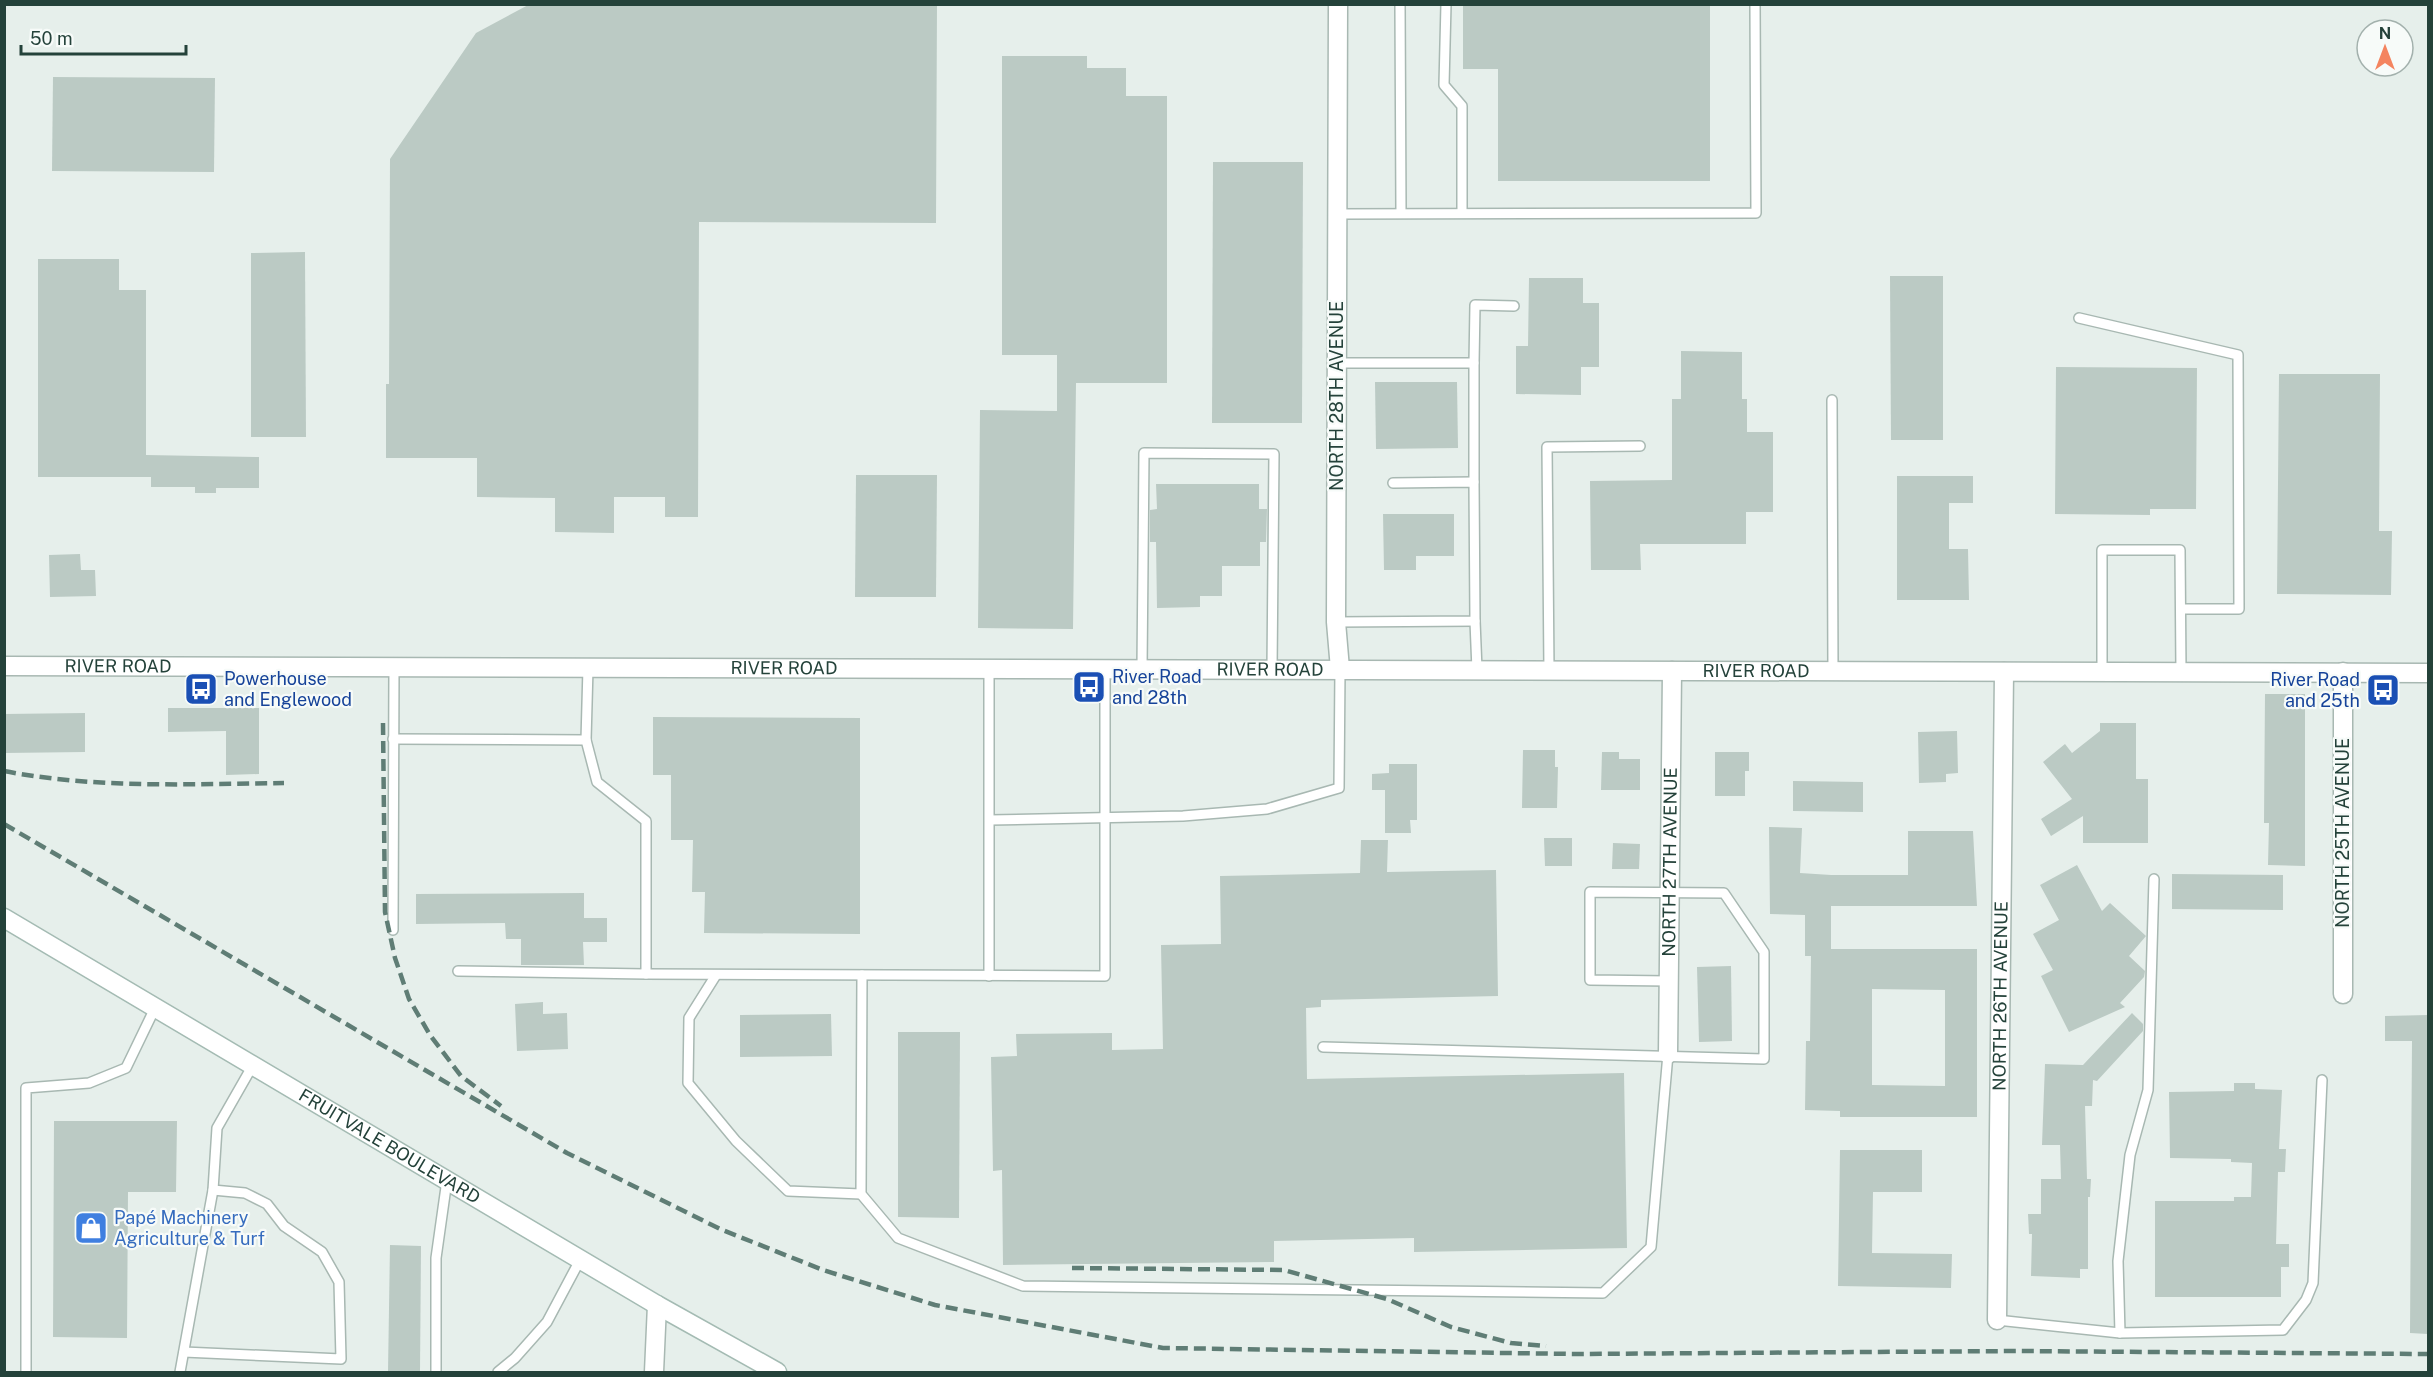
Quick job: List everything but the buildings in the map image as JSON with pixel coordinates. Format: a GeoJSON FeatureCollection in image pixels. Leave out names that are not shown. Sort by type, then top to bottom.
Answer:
{"type":"FeatureCollection","features":[{"type":"Feature","properties":{"kind":"street","name":"NORTH 28TH AVENUE"},"geometry":{"type":"LineString","coordinates":[[1338,4],[1336,622],[1340,669]]}},
{"type":"Feature","properties":{"kind":"street","name":"RIVER ROAD"},"geometry":{"type":"LineString","coordinates":[[4,666],[2428,673]]}},
{"type":"Feature","properties":{"kind":"street","name":"NORTH 27TH AVENUE"},"geometry":{"type":"LineString","coordinates":[[1668,1054],[1672,671]]}},
{"type":"Feature","properties":{"kind":"street","name":"NORTH 26TH AVENUE"},"geometry":{"type":"LineString","coordinates":[[1997,1320],[2004,672]]}},
{"type":"Feature","properties":{"kind":"street","name":"NORTH 25TH AVENUE"},"geometry":{"type":"LineString","coordinates":[[2343,672],[2343,994]]}},
{"type":"Feature","properties":{"kind":"street","name":"FRUITVALE BOULEVARD"},"geometry":{"type":"LineString","coordinates":[[4,918],[580,1260],[777,1372]]}},
{"type":"Feature","properties":{"kind":"street"},"geometry":{"type":"LineString","coordinates":[[654,1372],[657,1305]]}},
{"type":"Feature","properties":{"kind":"lane"},"geometry":{"type":"LineString","coordinates":[[1400,4],[1401,213]]}},
{"type":"Feature","properties":{"kind":"lane"},"geometry":{"type":"LineString","coordinates":[[1446,4],[1444,85],[1462,106],[1462,213]]}},
{"type":"Feature","properties":{"kind":"lane"},"geometry":{"type":"LineString","coordinates":[[1337,214],[1756,213],[1755,4]]}},
{"type":"Feature","properties":{"kind":"lane"},"geometry":{"type":"LineString","coordinates":[[1477,670],[1474,482],[1475,305],[1514,306]]}},
{"type":"Feature","properties":{"kind":"lane"},"geometry":{"type":"LineString","coordinates":[[2079,318],[2238,355],[2239,609],[2181,609]]}},
{"type":"Feature","properties":{"kind":"lane"},"geometry":{"type":"LineString","coordinates":[[1337,363],[1474,363]]}},
{"type":"Feature","properties":{"kind":"lane"},"geometry":{"type":"LineString","coordinates":[[1832,400],[1833,672]]}},
{"type":"Feature","properties":{"kind":"lane"},"geometry":{"type":"LineString","coordinates":[[1549,670],[1547,447],[1640,446]]}},
{"type":"Feature","properties":{"kind":"lane"},"geometry":{"type":"LineString","coordinates":[[1142,669],[1144,453],[1156,453],[1274,454],[1272,669]]}},
{"type":"Feature","properties":{"kind":"lane"},"geometry":{"type":"LineString","coordinates":[[1393,483],[1474,482]]}},
{"type":"Feature","properties":{"kind":"lane"},"geometry":{"type":"LineString","coordinates":[[2102,672],[2102,550],[2180,550],[2181,672]]}},
{"type":"Feature","properties":{"kind":"lane"},"geometry":{"type":"LineString","coordinates":[[1336,622],[1475,621]]}},
{"type":"Feature","properties":{"kind":"lane"},"geometry":{"type":"LineString","coordinates":[[393,930],[394,667]]}},
{"type":"Feature","properties":{"kind":"lane"},"geometry":{"type":"LineString","coordinates":[[588,668],[586,740],[597,782],[646,821],[646,974]]}},
{"type":"Feature","properties":{"kind":"lane"},"geometry":{"type":"LineString","coordinates":[[989,668],[989,976]]}},
{"type":"Feature","properties":{"kind":"lane"},"geometry":{"type":"LineString","coordinates":[[458,971],[716,975],[1105,976],[1105,669]]}},
{"type":"Feature","properties":{"kind":"lane","name":"NORTH 28TH AVENUE"},"geometry":{"type":"LineString","coordinates":[[1106,819],[1267,809],[1339,788],[1340,669]]}},
{"type":"Feature","properties":{"kind":"lane"},"geometry":{"type":"LineString","coordinates":[[393,739],[586,740]]}},
{"type":"Feature","properties":{"kind":"lane"},"geometry":{"type":"LineString","coordinates":[[990,820],[1106,819]]}},
{"type":"Feature","properties":{"kind":"lane"},"geometry":{"type":"LineString","coordinates":[[2120,1333],[2118,1261],[2130,1155],[2148,1090],[2154,879]]}},
{"type":"Feature","properties":{"kind":"lane"},"geometry":{"type":"LineString","coordinates":[[1323,1047],[1668,1054],[1694,1058],[1764,1059],[1764,952],[1724,894],[1590,892],[1590,980],[1670,981]]}},
{"type":"Feature","properties":{"kind":"lane"},"geometry":{"type":"LineString","coordinates":[[716,975],[689,1018],[688,1083],[736,1142],[788,1191],[861,1194]]}},
{"type":"Feature","properties":{"kind":"lane"},"geometry":{"type":"LineString","coordinates":[[862,975],[861,1194],[898,1238],[1023,1286],[1603,1293],[1652,1247],[1668,1054]]}},
{"type":"Feature","properties":{"kind":"lane"},"geometry":{"type":"LineString","coordinates":[[26,1372],[26,1088],[88,1083],[126,1068],[155,1008]]}},
{"type":"Feature","properties":{"kind":"lane"},"geometry":{"type":"LineString","coordinates":[[180,1372],[213,1190],[217,1128],[253,1065]]}},
{"type":"Feature","properties":{"kind":"lane"},"geometry":{"type":"LineString","coordinates":[[1997,1320],[2120,1333],[2283,1330],[2306,1300],[2313,1283],[2322,1080]]}},
{"type":"Feature","properties":{"kind":"lane"},"geometry":{"type":"LineString","coordinates":[[436,1372],[436,1258],[447,1180]]}},
{"type":"Feature","properties":{"kind":"lane"},"geometry":{"type":"LineString","coordinates":[[184,1352],[341,1359],[339,1282],[322,1252],[284,1226],[267,1204],[245,1193],[213,1190]]}},
{"type":"Feature","properties":{"kind":"lane"},"geometry":{"type":"LineString","coordinates":[[498,1372],[515,1358],[547,1322],[580,1260]]}},
{"type":"Feature","properties":{"kind":"railway"},"geometry":{"type":"LineString","coordinates":[[383,723],[385,912],[395,958],[409,999],[430,1035],[461,1076],[501,1106]]}},
{"type":"Feature","properties":{"kind":"railway"},"geometry":{"type":"LineString","coordinates":[[4,771],[39,777],[109,783],[284,783]]}},
{"type":"Feature","properties":{"kind":"railway"},"geometry":{"type":"LineString","coordinates":[[4,824],[567,1153],[720,1229],[823,1270],[935,1305],[1163,1348],[1577,1354],[2018,1351],[2428,1354]]}},
{"type":"Feature","properties":{"kind":"railway"},"geometry":{"type":"LineString","coordinates":[[1072,1268],[1284,1270],[1387,1299],[1451,1327],[1511,1343],[1546,1346]]}},
{"type":"Feature","properties":{"kind":"place","name":"River Road and 28th"},"geometry":{"type":"Point","coordinates":[1089,687]}},
{"type":"Feature","properties":{"kind":"place","name":"Powerhouse and Englewood"},"geometry":{"type":"Point","coordinates":[201,689]}},
{"type":"Feature","properties":{"kind":"place","name":"River Road and 25th"},"geometry":{"type":"Point","coordinates":[2383,690]}},
{"type":"Feature","properties":{"kind":"place","name":"Papé Machinery Agriculture & Turf"},"geometry":{"type":"Point","coordinates":[91,1228]}}]}
